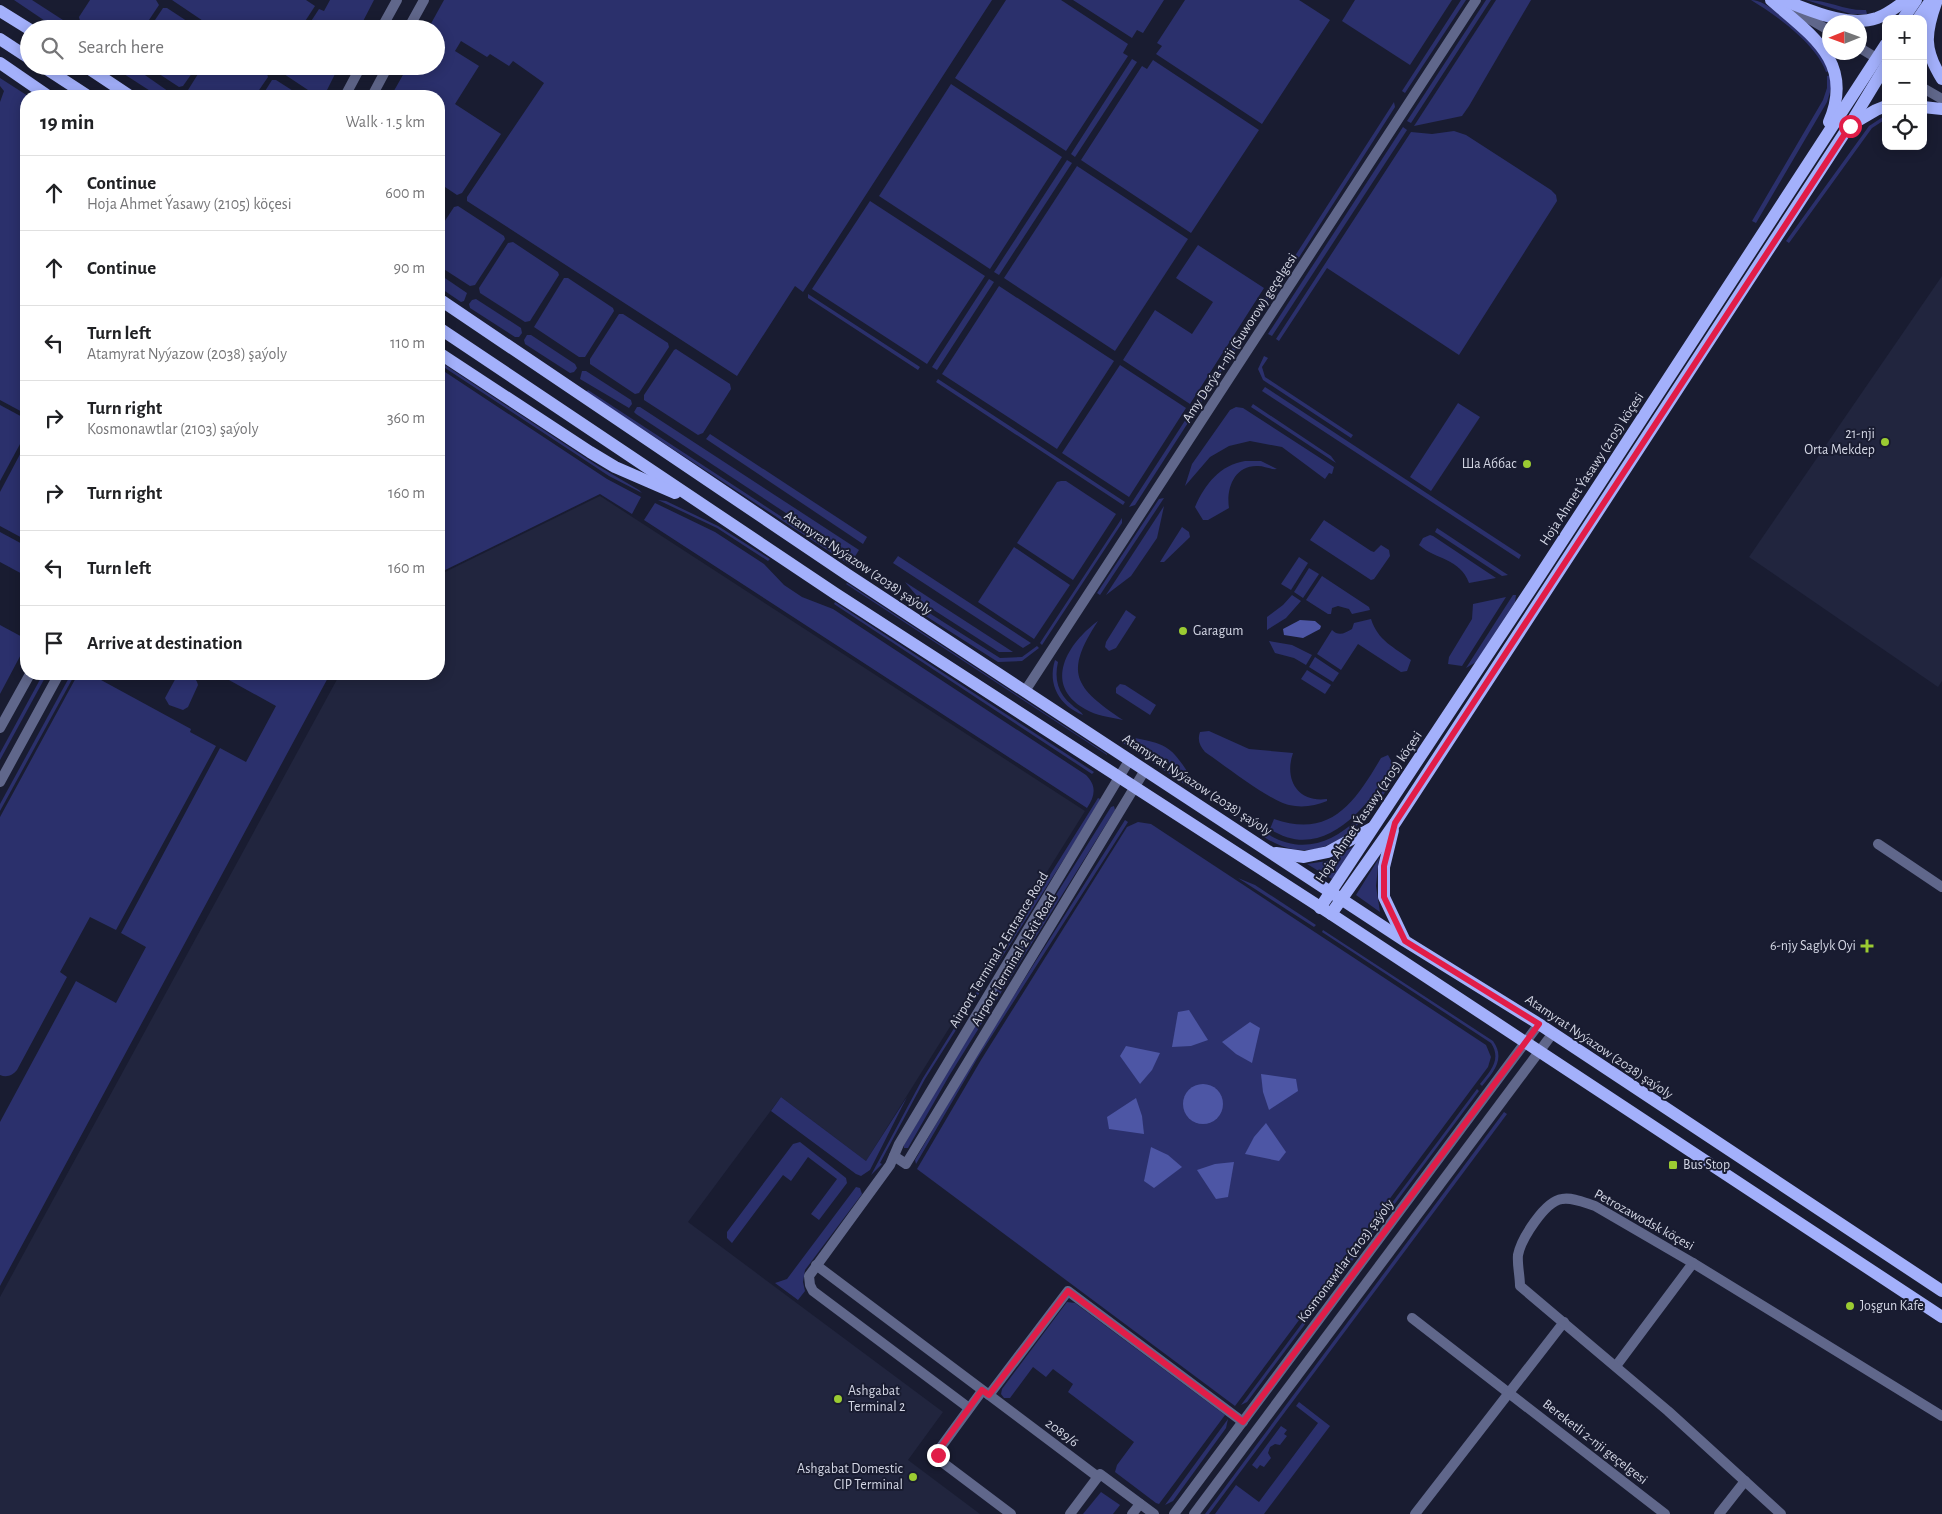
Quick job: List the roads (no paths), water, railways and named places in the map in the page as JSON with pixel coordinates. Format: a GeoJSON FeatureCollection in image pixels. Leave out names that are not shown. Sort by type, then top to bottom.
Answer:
{"type":"FeatureCollection","features":[{"type":"Feature","properties":{"kind":"main road"},"geometry":{"type":"LineString","coordinates":[[1771,0],[1823,47],[1836,71],[1837,90],[1834,110],[1808,165]]}},
{"type":"Feature","properties":{"kind":"main road"},"geometry":{"type":"LineString","coordinates":[[1783,0],[1820,13],[1858,20],[1878,17],[1906,0]]}},
{"type":"Feature","properties":{"kind":"main road"},"geometry":{"type":"LineString","coordinates":[[1906,15],[1916,0]]}},
{"type":"Feature","properties":{"kind":"main road"},"geometry":{"type":"LineString","coordinates":[[1921,15],[1931,0]]}},
{"type":"Feature","properties":{"kind":"main road"},"geometry":{"type":"LineString","coordinates":[[1937,0],[1929,22],[1927,45],[1932,64],[1942,79]]}},
{"type":"Feature","properties":{"kind":"main road"},"geometry":{"type":"LineString","coordinates":[[0,10],[20,24]]}},
{"type":"Feature","properties":{"kind":"main road"},"geometry":{"type":"LineString","coordinates":[[0,39],[20,52]]}},
{"type":"Feature","properties":{"kind":"main road"},"geometry":{"type":"LineString","coordinates":[[0,63],[39,90]]}},
{"type":"Feature","properties":{"kind":"main road","name":"Hoja Ahmet Ýasawy (2105) köçesi"},"geometry":{"type":"LineString","coordinates":[[1320,908],[1808,165],[1882,63]]}},
{"type":"Feature","properties":{"kind":"main road","name":"Hoja Ahmet Ýasawy (2105) köçesi"},"geometry":{"type":"LineString","coordinates":[[1331,914],[1395,823],[1850,126],[1882,64]]}},
{"type":"Feature","properties":{"kind":"main road"},"geometry":{"type":"LineString","coordinates":[[56,75],[79,90]]}},
{"type":"Feature","properties":{"kind":"main road"},"geometry":{"type":"LineString","coordinates":[[98,75],[121,90]]}},
{"type":"Feature","properties":{"kind":"main road"},"geometry":{"type":"LineString","coordinates":[[1927,107],[1942,109]]}},
{"type":"Feature","properties":{"kind":"main road"},"geometry":{"type":"LineString","coordinates":[[1850,126],[1882,108]]}},
{"type":"Feature","properties":{"kind":"main road","name":"Atamyrat Nyýazow (2038) şaýoly"},"geometry":{"type":"LineString","coordinates":[[445,303],[840,570],[1405,941],[1553,1033],[1942,1291]]}},
{"type":"Feature","properties":{"kind":"main road"},"geometry":{"type":"LineString","coordinates":[[445,332],[703,505],[1119,778],[1331,914],[1942,1317]]}},
{"type":"Feature","properties":{"kind":"main road"},"geometry":{"type":"LineString","coordinates":[[445,357],[615,467],[703,505]]}},
{"type":"Feature","properties":{"kind":"main road"},"geometry":{"type":"LineString","coordinates":[[1395,823],[1384,866],[1384,897],[1405,941]]}},
{"type":"Feature","properties":{"kind":"main road"},"geometry":{"type":"LineString","coordinates":[[1272,852],[1304,857],[1328,852],[1374,827]]}},
{"type":"Feature","properties":{"kind":"street"},"geometry":{"type":"LineString","coordinates":[[386,20],[397,0]]}},
{"type":"Feature","properties":{"kind":"street"},"geometry":{"type":"LineString","coordinates":[[413,20],[424,0]]}},
{"type":"Feature","properties":{"kind":"street","name":"Amy Derýa 1-nji (Suworow) geçelgesi"},"geometry":{"type":"LineString","coordinates":[[1025,691],[1476,0]]}},
{"type":"Feature","properties":{"kind":"street"},"geometry":{"type":"LineString","coordinates":[[1775,0],[1822,26]]}},
{"type":"Feature","properties":{"kind":"street"},"geometry":{"type":"LineString","coordinates":[[1867,52],[1882,61]]}},
{"type":"Feature","properties":{"kind":"street"},"geometry":{"type":"LineString","coordinates":[[348,90],[356,75]]}},
{"type":"Feature","properties":{"kind":"street"},"geometry":{"type":"LineString","coordinates":[[375,90],[383,75]]}},
{"type":"Feature","properties":{"kind":"street"},"geometry":{"type":"LineString","coordinates":[[1927,90],[1942,99]]}},
{"type":"Feature","properties":{"kind":"street"},"geometry":{"type":"LineString","coordinates":[[0,728],[27,680]]}},
{"type":"Feature","properties":{"kind":"street"},"geometry":{"type":"LineString","coordinates":[[0,782],[56,680]]}},
{"type":"Feature","properties":{"kind":"street","name":"Airport Terminal 2 Entrance Road"},"geometry":{"type":"LineString","coordinates":[[816,1265],[890,1166],[899,1144],[983,1001],[1130,759]]}},
{"type":"Feature","properties":{"kind":"street","name":"Airport Terminal 2 Exit Road"},"geometry":{"type":"LineString","coordinates":[[894,1156],[906,1164],[1145,770]]}},
{"type":"Feature","properties":{"kind":"street"},"geometry":{"type":"LineString","coordinates":[[1878,844],[1942,887]]}},
{"type":"Feature","properties":{"kind":"street","name":"Kosmonawtlar (2103) şaýoly"},"geometry":{"type":"LineString","coordinates":[[1174,1514],[1539,1024]]}},
{"type":"Feature","properties":{"kind":"street","name":"Kosmonawtlar (2103) şaýoly"},"geometry":{"type":"LineString","coordinates":[[1194,1514],[1553,1033]]}},
{"type":"Feature","properties":{"kind":"street","name":"Petrozawodsk köçesi"},"geometry":{"type":"LineString","coordinates":[[1781,1514],[1616,1366],[1520,1286],[1518,1254],[1540,1214],[1548,1204],[1562,1199],[1579,1200],[1595,1206],[1693,1263],[1942,1416]]}},
{"type":"Feature","properties":{"kind":"street"},"geometry":{"type":"LineString","coordinates":[[1616,1366],[1693,1263]]}},
{"type":"Feature","properties":{"kind":"street"},"geometry":{"type":"LineString","coordinates":[[816,1265],[809,1280],[813,1291],[970,1408]]}},
{"type":"Feature","properties":{"kind":"street","name":"2089/6"},"geometry":{"type":"LineString","coordinates":[[816,1265],[1098,1477],[1100,1474],[1154,1514]]}},
{"type":"Feature","properties":{"kind":"street"},"geometry":{"type":"LineString","coordinates":[[1011,1514],[939,1458],[941,1447],[970,1408],[986,1393],[1068,1291],[1243,1422]]}},
{"type":"Feature","properties":{"kind":"street","name":"Bereketli 2-nji geçelgesi"},"geometry":{"type":"LineString","coordinates":[[1412,1318],[1665,1514]]}},
{"type":"Feature","properties":{"kind":"street"},"geometry":{"type":"LineString","coordinates":[[1415,1514],[1564,1322]]}},
{"type":"Feature","properties":{"kind":"street"},"geometry":{"type":"LineString","coordinates":[[1070,1514],[1098,1477]]}},
{"type":"Feature","properties":{"kind":"street"},"geometry":{"type":"LineString","coordinates":[[1719,1514],[1745,1481]]}},
{"type":"Feature","properties":{"kind":"street"},"geometry":{"type":"LineString","coordinates":[[1132,1514],[1140,1504]]}},
{"type":"Feature","properties":{"kind":"water"},"geometry":{"type":"Polygon","coordinates":[[[1300,620],[1315,621],[1321,626],[1320,629],[1303,638],[1284,635],[1283,629],[1300,620]]]}},
{"type":"Feature","properties":{"kind":"water"},"geometry":{"type":"Polygon","coordinates":[[[1189,1010],[1208,1040],[1191,1046],[1172,1047],[1178,1012],[1189,1010]]]}},
{"type":"Feature","properties":{"kind":"water"},"geometry":{"type":"Polygon","coordinates":[[[1250,1022],[1260,1028],[1252,1063],[1236,1054],[1222,1042],[1250,1022]]]}},
{"type":"Feature","properties":{"kind":"water"},"geometry":{"type":"Polygon","coordinates":[[[1126,1046],[1160,1053],[1152,1070],[1140,1084],[1120,1056],[1126,1046]]]}},
{"type":"Feature","properties":{"kind":"water"},"geometry":{"type":"Polygon","coordinates":[[[1261,1074],[1296,1079],[1298,1091],[1269,1110],[1263,1092],[1261,1074]]]}},
{"type":"Feature","properties":{"kind":"water"},"geometry":{"type":"Polygon","coordinates":[[[1207,1084],[1214,1087],[1220,1093],[1223,1104],[1222,1112],[1214,1121],[1207,1124],[1199,1124],[1192,1121],[1184,1112],[1183,1100],[1186,1093],[1195,1085],[1207,1084]]]}},
{"type":"Feature","properties":{"kind":"water"},"geometry":{"type":"Polygon","coordinates":[[[1136,1098],[1142,1116],[1144,1134],[1109,1129],[1107,1117],[1136,1098]]]}},
{"type":"Feature","properties":{"kind":"water"},"geometry":{"type":"Polygon","coordinates":[[[1266,1123],[1286,1152],[1279,1161],[1245,1154],[1254,1137],[1266,1123]]]}},
{"type":"Feature","properties":{"kind":"water"},"geometry":{"type":"Polygon","coordinates":[[[1151,1147],[1168,1155],[1182,1167],[1154,1188],[1144,1181],[1151,1147]]]}},
{"type":"Feature","properties":{"kind":"water"},"geometry":{"type":"Polygon","coordinates":[[[1234,1162],[1228,1197],[1216,1199],[1197,1170],[1215,1164],[1234,1162]]]}},
{"type":"Feature","properties":{"kind":"place","name":"21-nji Orta Mekdep"},"geometry":{"type":"Point","coordinates":[1885,442]}},
{"type":"Feature","properties":{"kind":"place","name":"Ша Аббас"},"geometry":{"type":"Point","coordinates":[1527,464]}},
{"type":"Feature","properties":{"kind":"place","name":"Garagum"},"geometry":{"type":"Point","coordinates":[1183,631]}},
{"type":"Feature","properties":{"kind":"place","name":"6-njy Saglyk Oyi"},"geometry":{"type":"Point","coordinates":[1867,946]}},
{"type":"Feature","properties":{"kind":"place","name":"Bus Stop"},"geometry":{"type":"Point","coordinates":[1673,1165]}},
{"type":"Feature","properties":{"kind":"place","name":"Joşgun Kafe"},"geometry":{"type":"Point","coordinates":[1850,1306]}},
{"type":"Feature","properties":{"kind":"place","name":"Ashgabat Terminal 2"},"geometry":{"type":"Point","coordinates":[838,1399]}},
{"type":"Feature","properties":{"kind":"place","name":"Ashgabat Domestic CIP Terminal"},"geometry":{"type":"Point","coordinates":[913,1477]}}]}
